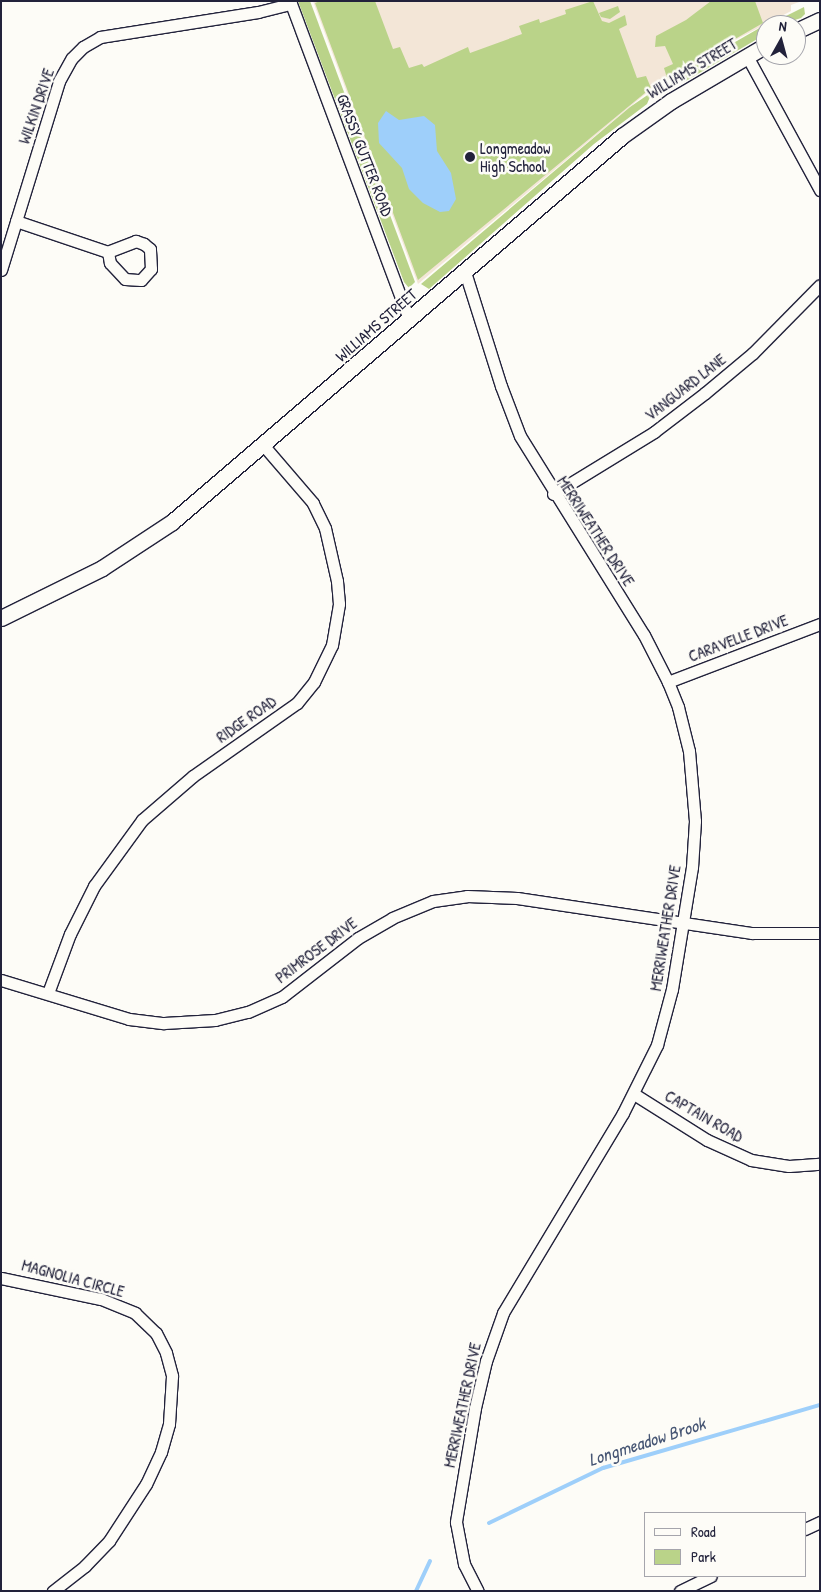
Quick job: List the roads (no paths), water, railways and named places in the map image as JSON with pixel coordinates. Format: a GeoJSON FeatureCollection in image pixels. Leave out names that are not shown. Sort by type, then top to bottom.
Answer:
{"type":"FeatureCollection","features":[{"type":"Feature","properties":{"kind":"main road"},"geometry":{"type":"LineString","coordinates":[[806,26],[820,20]]}},
{"type":"Feature","properties":{"kind":"main road","name":"WILLIAMS STREET"},"geometry":{"type":"LineString","coordinates":[[1,618],[63,590],[140,544],[211,491],[629,131],[671,101],[756,51]]}},
{"type":"Feature","properties":{"kind":"street","name":"WILKIN DRIVE"},"geometry":{"type":"LineString","coordinates":[[1,270],[59,81],[72,58],[83,47],[100,36],[258,12],[291,3]]}},
{"type":"Feature","properties":{"kind":"street","name":"GRASSY GUTTER ROAD"},"geometry":{"type":"LineString","coordinates":[[291,3],[409,319]]}},
{"type":"Feature","properties":{"kind":"street"},"geometry":{"type":"LineString","coordinates":[[747,56],[820,190]]}},
{"type":"Feature","properties":{"kind":"street"},"geometry":{"type":"LineString","coordinates":[[16,221],[108,252]]}},
{"type":"Feature","properties":{"kind":"street","name":"MERRIWEATHER DRIVE"},"geometry":{"type":"LineString","coordinates":[[465,272],[510,412],[532,460],[644,635],[668,682],[683,721],[694,788],[694,844],[683,924],[662,1032],[634,1094],[503,1313],[486,1361],[475,1408],[456,1522],[464,1564],[478,1591]]}},
{"type":"Feature","properties":{"kind":"street","name":"VANGUARD LANE"},"geometry":{"type":"LineString","coordinates":[[554,494],[654,432],[705,394],[769,337],[820,285]]}},
{"type":"Feature","properties":{"kind":"street","name":"RIDGE ROAD"},"geometry":{"type":"LineString","coordinates":[[48,993],[70,934],[90,893],[142,820],[181,785],[297,703],[314,682],[332,645],[338,604],[337,581],[325,528],[312,503],[264,446]]}},
{"type":"Feature","properties":{"kind":"street","name":"CARAVELLE DRIVE"},"geometry":{"type":"LineString","coordinates":[[668,682],[820,624]]}},
{"type":"Feature","properties":{"kind":"street","name":"PRIMROSE DRIVE"},"geometry":{"type":"LineString","coordinates":[[1,980],[48,993],[105,1013],[141,1021],[189,1023],[237,1016],[265,1006],[298,988],[331,958],[372,929],[416,907],[454,897],[517,898],[752,933],[820,933]]}},
{"type":"Feature","properties":{"kind":"street","name":"CAPTAIN ROAD"},"geometry":{"type":"LineString","coordinates":[[634,1094],[707,1140],[751,1160],[789,1166],[820,1164]]}},
{"type":"Feature","properties":{"kind":"street","name":"MAGNOLIA CIRCLE"},"geometry":{"type":"LineString","coordinates":[[1,1278],[101,1299],[135,1313],[156,1333],[166,1353],[172,1376],[169,1424],[161,1452],[146,1484],[108,1541],[85,1566],[53,1591]]}},
{"type":"Feature","properties":{"kind":"street"},"geometry":{"type":"LineString","coordinates":[[806,1529],[820,1522]]}},
{"type":"Feature","properties":{"kind":"street"},"geometry":{"type":"LineString","coordinates":[[680,1591],[708,1577]]}},
{"type":"Feature","properties":{"kind":"water"},"geometry":{"type":"Polygon","coordinates":[[[386,111],[399,120],[424,116],[435,125],[437,151],[451,173],[456,199],[449,211],[440,212],[423,203],[409,189],[402,168],[379,143],[378,123],[386,111]]]}},
{"type":"Feature","properties":{"kind":"waterway","name":"Longmeadow Brook"},"geometry":{"type":"LineString","coordinates":[[489,1523],[603,1468],[820,1405]]}},
{"type":"Feature","properties":{"kind":"waterway","name":"Longmeadow Brook"},"geometry":{"type":"LineString","coordinates":[[416,1591],[430,1561]]}},
{"type":"Feature","properties":{"kind":"place","name":"Longmeadow High School"},"geometry":{"type":"Point","coordinates":[470,157]}}]}
